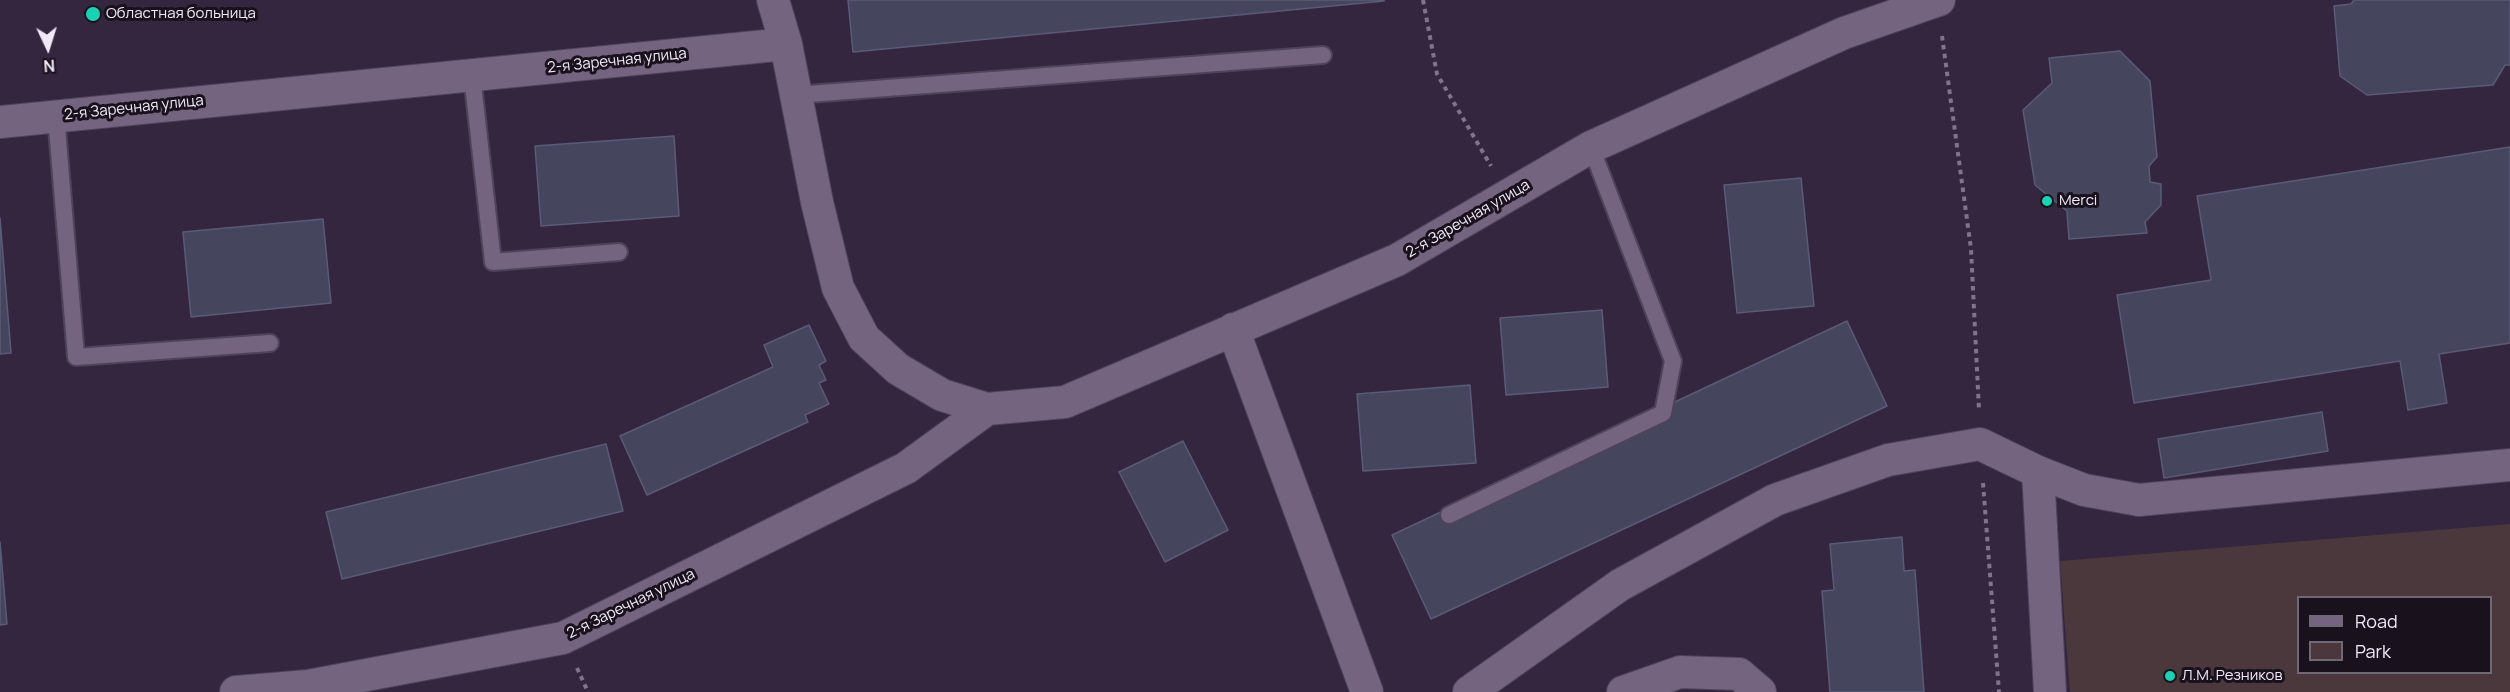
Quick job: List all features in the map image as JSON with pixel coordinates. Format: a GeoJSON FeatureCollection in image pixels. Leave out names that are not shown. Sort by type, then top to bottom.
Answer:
{"type":"FeatureCollection","features":[{"type":"Feature","properties":{"kind":"street"},"geometry":{"type":"LineString","coordinates":[[773,0],[786,44]]}},
{"type":"Feature","properties":{"kind":"street","name":"2-я Заречная улица"},"geometry":{"type":"LineString","coordinates":[[0,122],[786,44],[795,95],[838,288],[864,339],[898,369],[942,395],[987,409],[1065,402],[1397,260],[1591,147],[1844,33],[1938,0]]}},
{"type":"Feature","properties":{"kind":"street"},"geometry":{"type":"LineString","coordinates":[[1233,329],[1367,692]]}},
{"type":"Feature","properties":{"kind":"street","name":"2-я Заречная улица"},"geometry":{"type":"LineString","coordinates":[[236,692],[308,689],[563,638],[906,468],[987,409]]}},
{"type":"Feature","properties":{"kind":"street"},"geometry":{"type":"LineString","coordinates":[[1469,692],[1620,585],[1775,500],[1888,460],[1980,444],[2037,472],[2084,490],[2139,500],[2510,465]]}},
{"type":"Feature","properties":{"kind":"street"},"geometry":{"type":"LineString","coordinates":[[2037,472],[2050,692]]}},
{"type":"Feature","properties":{"kind":"street"},"geometry":{"type":"LineString","coordinates":[[1623,692],[1680,672],[1739,674],[1760,692]]}},
{"type":"Feature","properties":{"kind":"lane"},"geometry":{"type":"LineString","coordinates":[[795,95],[1323,55]]}},
{"type":"Feature","properties":{"kind":"lane"},"geometry":{"type":"LineString","coordinates":[[472,75],[493,262],[619,252]]}},
{"type":"Feature","properties":{"kind":"lane"},"geometry":{"type":"LineString","coordinates":[[56,116],[76,357],[270,343]]}},
{"type":"Feature","properties":{"kind":"lane"},"geometry":{"type":"LineString","coordinates":[[1449,515],[1664,413],[1673,361],[1591,147]]}},
{"type":"Feature","properties":{"kind":"path"},"geometry":{"type":"LineString","coordinates":[[1423,0],[1437,74],[1509,196]]}},
{"type":"Feature","properties":{"kind":"path"},"geometry":{"type":"LineString","coordinates":[[1938,0],[1971,249],[1980,444],[1999,692]]}},
{"type":"Feature","properties":{"kind":"green space"},"geometry":{"type":"Polygon","coordinates":[[[2510,524],[2510,692],[2070,692],[2060,561],[2510,524]]]}},
{"type":"Feature","properties":{"kind":"building"},"geometry":{"type":"Polygon","coordinates":[[[848,0],[1384,0],[1384,1],[853,52],[848,0]]]}},
{"type":"Feature","properties":{"kind":"building"},"geometry":{"type":"Polygon","coordinates":[[[2354,0],[2510,0],[2510,65],[2505,65],[2493,85],[2367,95],[2340,76],[2334,6],[2351,4],[2354,0]]]}},
{"type":"Feature","properties":{"kind":"building"},"geometry":{"type":"Polygon","coordinates":[[[2120,51],[2150,81],[2157,157],[2149,166],[2150,182],[2161,184],[2161,205],[2145,222],[2147,233],[2069,239],[2067,211],[2035,185],[2023,110],[2052,83],[2049,58],[2120,51]]]}},
{"type":"Feature","properties":{"kind":"building"},"geometry":{"type":"Polygon","coordinates":[[[674,136],[679,216],[541,226],[535,146],[674,136]]]}},
{"type":"Feature","properties":{"kind":"building"},"geometry":{"type":"Polygon","coordinates":[[[2510,147],[2510,343],[2439,354],[2447,403],[2408,410],[2400,361],[2134,403],[2117,295],[2211,280],[2197,196],[2510,147]]]}},
{"type":"Feature","properties":{"kind":"building"},"geometry":{"type":"Polygon","coordinates":[[[1801,178],[1814,306],[1737,313],[1724,185],[1801,178]]]}},
{"type":"Feature","properties":{"kind":"building"},"geometry":{"type":"Polygon","coordinates":[[[0,218],[11,353],[0,354],[0,218]]]}},
{"type":"Feature","properties":{"kind":"building"},"geometry":{"type":"Polygon","coordinates":[[[323,219],[331,303],[191,317],[183,232],[323,219]]]}},
{"type":"Feature","properties":{"kind":"building"},"geometry":{"type":"Polygon","coordinates":[[[1602,310],[1608,387],[1506,395],[1500,318],[1602,310]]]}},
{"type":"Feature","properties":{"kind":"building"},"geometry":{"type":"Polygon","coordinates":[[[1847,321],[1887,406],[1431,619],[1392,535],[1847,321]]]}},
{"type":"Feature","properties":{"kind":"building"},"geometry":{"type":"Polygon","coordinates":[[[809,325],[826,361],[819,365],[826,380],[819,383],[829,404],[805,415],[808,422],[647,495],[620,436],[773,367],[764,345],[809,325]]]}},
{"type":"Feature","properties":{"kind":"building"},"geometry":{"type":"Polygon","coordinates":[[[1470,385],[1476,463],[1363,471],[1357,394],[1470,385]]]}},
{"type":"Feature","properties":{"kind":"building"},"geometry":{"type":"Polygon","coordinates":[[[2322,412],[2328,451],[2164,478],[2158,439],[2322,412]]]}},
{"type":"Feature","properties":{"kind":"building"},"geometry":{"type":"Polygon","coordinates":[[[1183,441],[1228,530],[1165,562],[1119,472],[1183,441]]]}},
{"type":"Feature","properties":{"kind":"building"},"geometry":{"type":"Polygon","coordinates":[[[606,444],[623,511],[342,579],[326,512],[606,444]]]}},
{"type":"Feature","properties":{"kind":"building"},"geometry":{"type":"Polygon","coordinates":[[[1902,537],[1904,571],[1915,570],[1924,692],[1830,692],[1822,591],[1834,590],[1830,544],[1902,537]]]}},
{"type":"Feature","properties":{"kind":"building"},"geometry":{"type":"Polygon","coordinates":[[[0,542],[7,624],[0,625],[0,542]]]}},
{"type":"Feature","properties":{"kind":"place","name":"Областная больница"},"geometry":{"type":"Point","coordinates":[93,14]}},
{"type":"Feature","properties":{"kind":"place","name":"Merci"},"geometry":{"type":"Point","coordinates":[2047,201]}},
{"type":"Feature","properties":{"kind":"place","name":"Л.М. Резников"},"geometry":{"type":"Point","coordinates":[2170,676]}}]}
